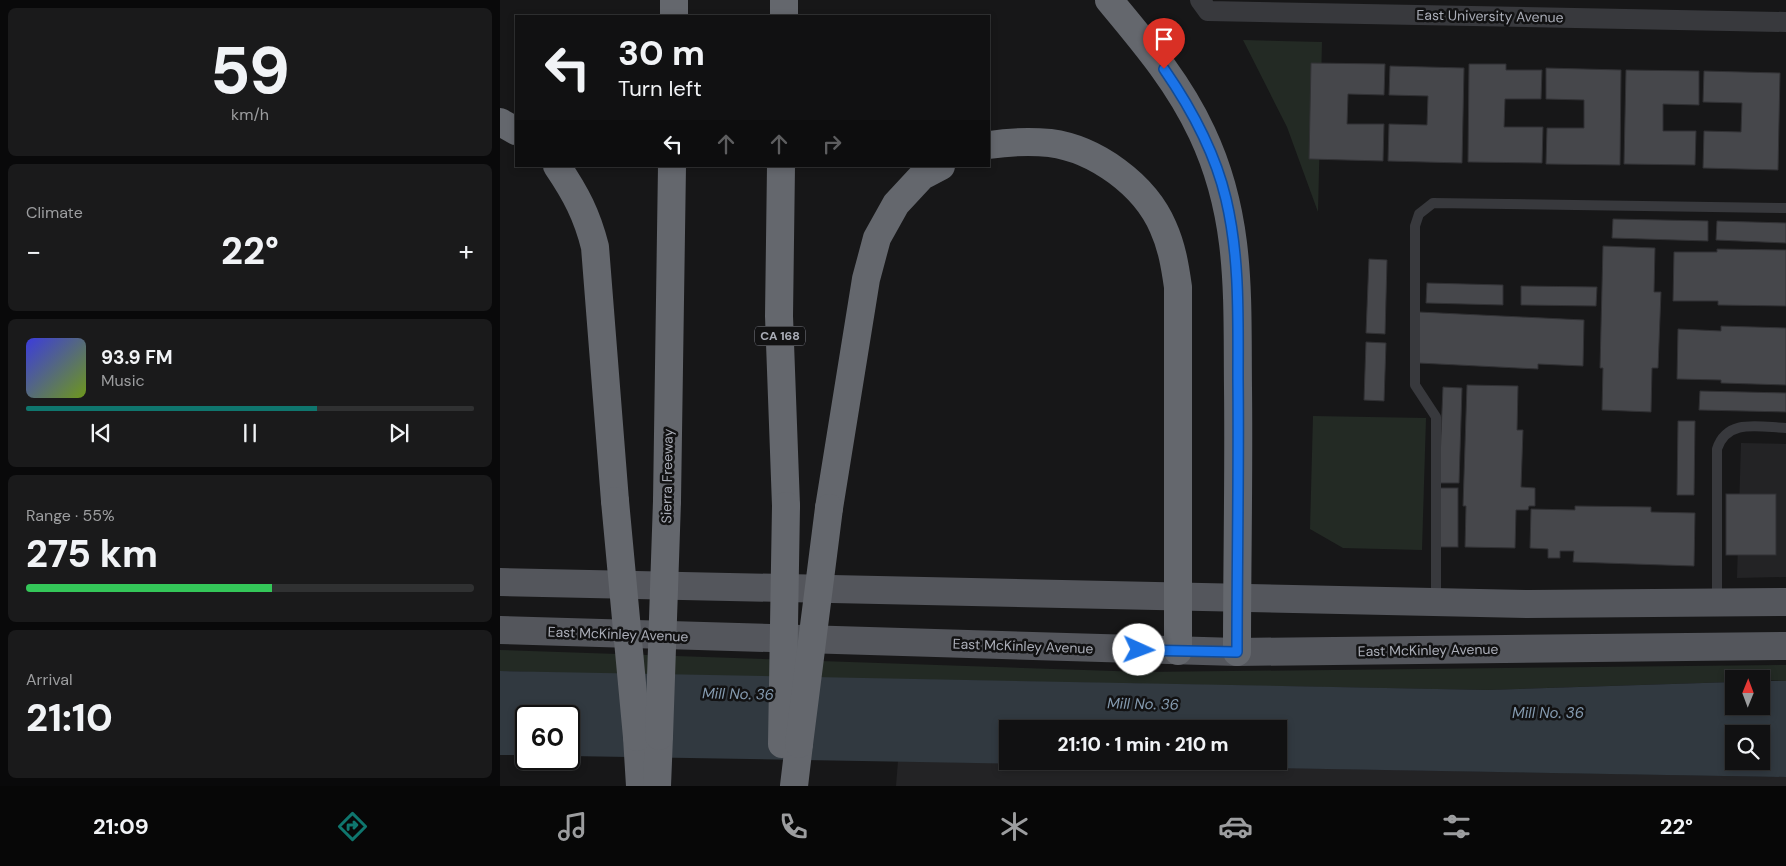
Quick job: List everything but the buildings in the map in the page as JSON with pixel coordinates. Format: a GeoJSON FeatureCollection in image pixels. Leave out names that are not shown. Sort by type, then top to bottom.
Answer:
{"type":"FeatureCollection","features":[{"type":"Feature","properties":{"kind":"highway"},"geometry":{"type":"LineString","coordinates":[[674,0],[674,15]]}},
{"type":"Feature","properties":{"kind":"highway"},"geometry":{"type":"LineString","coordinates":[[784,0],[784,15]]}},
{"type":"Feature","properties":{"kind":"highway"},"geometry":{"type":"LineString","coordinates":[[1109,0],[1154,55],[1184,98],[1202,134],[1225,197],[1234,241],[1237,283],[1237,652]]}},
{"type":"Feature","properties":{"kind":"highway"},"geometry":{"type":"LineString","coordinates":[[500,122],[515,130]]}},
{"type":"Feature","properties":{"kind":"highway"},"geometry":{"type":"LineString","coordinates":[[990,145],[1014,141],[1052,143],[1090,155],[1117,172],[1144,195],[1163,226],[1174,257],[1178,287],[1178,651]]}},
{"type":"Feature","properties":{"kind":"highway"},"geometry":{"type":"LineString","coordinates":[[558,167],[574,190],[587,218],[595,247],[616,501],[648,736],[640,786]]}},
{"type":"Feature","properties":{"kind":"highway","name":"Sierra Freeway"},"geometry":{"type":"LineString","coordinates":[[658,786],[648,736],[667,501],[672,167]]}},
{"type":"Feature","properties":{"kind":"highway","name":"CA 168"},"geometry":{"type":"LineString","coordinates":[[781,167],[779,316],[786,506],[791,744],[781,786]]}},
{"type":"Feature","properties":{"kind":"highway"},"geometry":{"type":"LineString","coordinates":[[794,786],[791,744],[866,279],[878,238],[896,204],[922,176],[939,167]]}},
{"type":"Feature","properties":{"kind":"main road"},"geometry":{"type":"LineString","coordinates":[[500,582],[1436,602],[1718,604],[1786,602]]}},
{"type":"Feature","properties":{"kind":"main road","name":"East McKinley Avenue"},"geometry":{"type":"LineString","coordinates":[[500,630],[1237,652],[1786,646]]}},
{"type":"Feature","properties":{"kind":"street","name":"East University Avenue"},"geometry":{"type":"LineString","coordinates":[[1200,0],[1208,11],[1786,22]]}},
{"type":"Feature","properties":{"kind":"lane"},"geometry":{"type":"LineString","coordinates":[[1436,602],[1436,417],[1415,385],[1415,226],[1420,214],[1433,202],[1786,208]]}},
{"type":"Feature","properties":{"kind":"lane"},"geometry":{"type":"LineString","coordinates":[[1718,604],[1717,449],[1721,438],[1728,431],[1738,427],[1786,428]]}},
{"type":"Feature","properties":{"kind":"shaded area"},"geometry":{"type":"Polygon","coordinates":[[[1243,40],[1322,42],[1318,212],[1287,127],[1243,40]]]}},
{"type":"Feature","properties":{"kind":"shaded area"},"geometry":{"type":"Polygon","coordinates":[[[1313,416],[1426,418],[1422,550],[1343,548],[1310,529],[1313,416]]]}},
{"type":"Feature","properties":{"kind":"shaded area"},"geometry":{"type":"Polygon","coordinates":[[[1741,443],[1786,444],[1786,577],[1737,578],[1741,443]]]}},
{"type":"Feature","properties":{"kind":"shaded area"},"geometry":{"type":"Polygon","coordinates":[[[500,650],[1144,672],[1786,665],[1786,681],[1770,680],[1770,670],[1725,670],[1725,682],[1488,690],[500,671],[500,650]]]}},
{"type":"Feature","properties":{"kind":"shaded area"},"geometry":{"type":"Polygon","coordinates":[[[898,761],[999,763],[999,770],[1287,770],[1287,768],[1786,777],[1786,786],[896,786],[898,761]]]}},
{"type":"Feature","properties":{"kind":"water","name":"Mill No. 36"},"geometry":{"type":"Polygon","coordinates":[[[500,671],[1488,690],[1725,682],[1725,715],[1770,715],[1770,681],[1786,681],[1786,777],[1287,768],[1287,720],[999,720],[999,763],[580,756],[580,705],[515,705],[515,755],[500,755],[500,671]]]}},
{"type":"Feature","properties":{"kind":"route"},"geometry":{"type":"LineString","coordinates":[[1139,650],[1237,652],[1239,419],[1237,283],[1234,241],[1225,197],[1202,134],[1184,98],[1164,69]]}}]}
